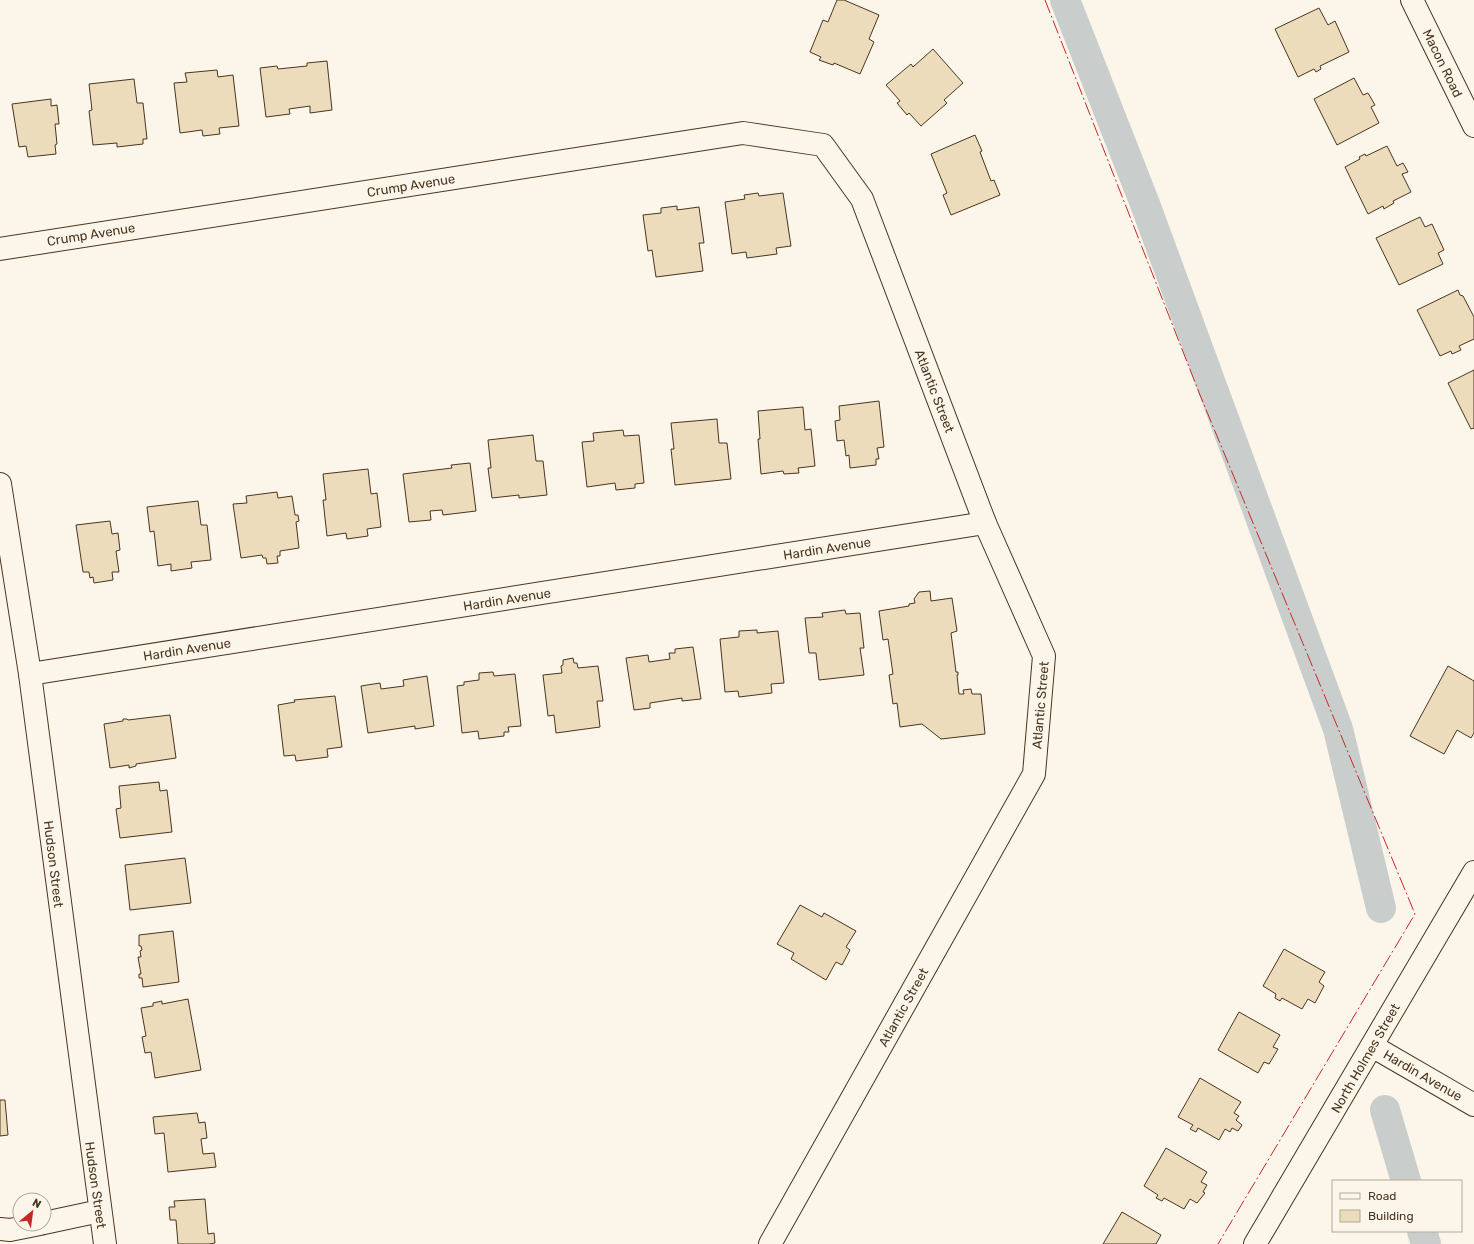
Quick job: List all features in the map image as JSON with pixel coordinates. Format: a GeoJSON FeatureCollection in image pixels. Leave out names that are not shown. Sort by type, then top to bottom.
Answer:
{"type":"FeatureCollection","features":[{"type":"Feature","properties":{"kind":"street","name":"Macon Road"},"geometry":{"type":"LineString","coordinates":[[1412,0],[1474,126]]}},
{"type":"Feature","properties":{"kind":"street","name":"Crump Avenue"},"geometry":{"type":"LineString","coordinates":[[0,249],[743,133],[823,145]]}},
{"type":"Feature","properties":{"kind":"street","name":"Atlantic Street"},"geometry":{"type":"LineString","coordinates":[[770,1244],[1034,774],[1044,656],[985,523],[862,199],[823,145]]}},
{"type":"Feature","properties":{"kind":"street","name":"Hudson Street"},"geometry":{"type":"LineString","coordinates":[[0,484],[30,674],[105,1244]]}},
{"type":"Feature","properties":{"kind":"street","name":"Hardin Avenue"},"geometry":{"type":"LineString","coordinates":[[30,674],[985,523]]}},
{"type":"Feature","properties":{"kind":"street","name":"North Holmes Street"},"geometry":{"type":"LineString","coordinates":[[1255,1244],[1474,872]]}},
{"type":"Feature","properties":{"kind":"street","name":"Hardin Avenue"},"geometry":{"type":"LineString","coordinates":[[1372,1046],[1474,1105]]}},
{"type":"Feature","properties":{"kind":"street"},"geometry":{"type":"LineString","coordinates":[[52,1221],[100,1211]]}},
{"type":"Feature","properties":{"kind":"street"},"geometry":{"type":"LineString","coordinates":[[0,1229],[12,1230]]}},
{"type":"Feature","properties":{"kind":"building"},"geometry":{"type":"Polygon","coordinates":[[[837,0],[844,0],[879,15],[869,39],[874,42],[860,74],[834,63],[833,65],[819,60],[821,57],[810,52],[823,20],[828,22],[837,0]]]}},
{"type":"Feature","properties":{"kind":"building"},"geometry":{"type":"Polygon","coordinates":[[[1319,8],[1328,25],[1335,21],[1349,52],[1320,66],[1321,69],[1316,72],[1314,69],[1298,77],[1275,29],[1319,8]]]}},
{"type":"Feature","properties":{"kind":"building"},"geometry":{"type":"Polygon","coordinates":[[[933,49],[963,83],[944,100],[947,103],[921,126],[909,113],[907,115],[897,103],[900,101],[886,85],[911,64],[913,67],[933,49]]]}},
{"type":"Feature","properties":{"kind":"building"},"geometry":{"type":"Polygon","coordinates":[[[327,61],[332,110],[310,113],[310,106],[289,109],[290,114],[266,117],[260,68],[277,66],[278,69],[307,66],[307,63],[327,61]]]}},
{"type":"Feature","properties":{"kind":"building"},"geometry":{"type":"Polygon","coordinates":[[[217,70],[218,77],[233,75],[239,126],[219,128],[220,134],[203,136],[202,130],[180,133],[174,83],[187,82],[185,73],[217,70]]]}},
{"type":"Feature","properties":{"kind":"building"},"geometry":{"type":"Polygon","coordinates":[[[1354,78],[1363,95],[1368,93],[1375,105],[1371,107],[1379,123],[1337,145],[1314,99],[1354,78]]]}},
{"type":"Feature","properties":{"kind":"building"},"geometry":{"type":"Polygon","coordinates":[[[134,79],[137,103],[143,103],[147,139],[143,139],[143,144],[117,147],[117,143],[93,145],[89,111],[92,110],[89,84],[134,79]]]}},
{"type":"Feature","properties":{"kind":"building"},"geometry":{"type":"Polygon","coordinates":[[[51,99],[51,106],[57,105],[59,124],[55,124],[57,144],[55,145],[56,154],[28,157],[26,146],[19,147],[12,104],[51,99]]]}},
{"type":"Feature","properties":{"kind":"building"},"geometry":{"type":"Polygon","coordinates":[[[975,135],[982,151],[980,152],[991,181],[994,180],[1000,195],[951,215],[943,195],[947,193],[931,154],[975,135]]]}},
{"type":"Feature","properties":{"kind":"building"},"geometry":{"type":"Polygon","coordinates":[[[1387,146],[1397,166],[1403,163],[1408,172],[1402,174],[1411,192],[1393,201],[1394,203],[1384,209],[1383,206],[1368,214],[1345,167],[1360,159],[1359,157],[1365,154],[1366,156],[1387,146]]]}},
{"type":"Feature","properties":{"kind":"building"},"geometry":{"type":"Polygon","coordinates":[[[758,193],[759,196],[783,193],[791,246],[776,248],[777,254],[747,258],[746,252],[732,254],[725,202],[745,199],[744,195],[758,193]]]}},
{"type":"Feature","properties":{"kind":"building"},"geometry":{"type":"Polygon","coordinates":[[[677,206],[677,210],[699,207],[704,243],[699,243],[703,271],[656,277],[652,250],[648,251],[643,215],[661,213],[661,208],[677,206]]]}},
{"type":"Feature","properties":{"kind":"building"},"geometry":{"type":"Polygon","coordinates":[[[1420,217],[1425,227],[1432,224],[1444,250],[1438,253],[1443,264],[1399,285],[1376,238],[1420,217]]]}},
{"type":"Feature","properties":{"kind":"building"},"geometry":{"type":"Polygon","coordinates":[[[1458,290],[1460,295],[1463,296],[1474,317],[1474,339],[1459,346],[1461,350],[1452,354],[1451,351],[1440,356],[1417,310],[1458,290]]]}},
{"type":"Feature","properties":{"kind":"building"},"geometry":{"type":"Polygon","coordinates":[[[1474,370],[1474,428],[1471,429],[1448,383],[1474,370]]]}},
{"type":"Feature","properties":{"kind":"building"},"geometry":{"type":"Polygon","coordinates":[[[879,401],[884,447],[877,448],[879,459],[876,459],[876,465],[850,468],[849,455],[846,456],[844,440],[837,441],[835,421],[840,420],[839,406],[879,401]]]}},
{"type":"Feature","properties":{"kind":"building"},"geometry":{"type":"Polygon","coordinates":[[[803,407],[805,430],[811,429],[815,466],[798,468],[799,473],[784,474],[783,471],[761,474],[758,439],[760,439],[758,411],[803,407]]]}},
{"type":"Feature","properties":{"kind":"building"},"geometry":{"type":"Polygon","coordinates":[[[717,419],[719,443],[727,443],[731,479],[675,485],[671,449],[674,449],[671,423],[717,419]]]}},
{"type":"Feature","properties":{"kind":"building"},"geometry":{"type":"Polygon","coordinates":[[[623,430],[624,436],[639,435],[644,483],[635,484],[635,488],[616,490],[615,483],[587,487],[582,442],[594,441],[593,433],[623,430]]]}},
{"type":"Feature","properties":{"kind":"building"},"geometry":{"type":"Polygon","coordinates":[[[533,435],[536,461],[543,461],[547,495],[519,498],[519,495],[492,498],[488,468],[491,468],[488,440],[533,435]]]}},
{"type":"Feature","properties":{"kind":"building"},"geometry":{"type":"Polygon","coordinates":[[[470,463],[476,511],[443,515],[442,510],[430,511],[431,520],[409,522],[403,474],[452,468],[451,465],[470,463]]]}},
{"type":"Feature","properties":{"kind":"building"},"geometry":{"type":"Polygon","coordinates":[[[368,469],[371,494],[377,493],[381,527],[367,529],[368,536],[347,539],[346,533],[327,536],[323,500],[326,500],[323,474],[368,469]]]}},
{"type":"Feature","properties":{"kind":"building"},"geometry":{"type":"Polygon","coordinates":[[[277,492],[278,498],[292,496],[295,515],[298,515],[299,521],[296,522],[299,548],[280,551],[280,556],[277,556],[278,563],[267,564],[266,558],[263,558],[262,555],[241,558],[233,504],[247,503],[246,496],[277,492]]]}},
{"type":"Feature","properties":{"kind":"building"},"geometry":{"type":"Polygon","coordinates":[[[198,501],[201,525],[207,525],[211,560],[191,562],[192,568],[171,571],[171,564],[158,566],[154,531],[150,532],[147,507],[198,501]]]}},
{"type":"Feature","properties":{"kind":"building"},"geometry":{"type":"Polygon","coordinates":[[[110,521],[112,534],[118,533],[120,550],[116,551],[119,572],[112,572],[113,580],[94,583],[93,577],[90,578],[89,572],[83,572],[76,525],[110,521]]]}},
{"type":"Feature","properties":{"kind":"building"},"geometry":{"type":"Polygon","coordinates":[[[930,591],[931,601],[952,598],[957,631],[951,633],[956,672],[958,672],[959,694],[964,694],[963,690],[971,689],[972,694],[981,694],[985,734],[941,739],[922,724],[900,727],[897,703],[893,704],[889,675],[893,674],[888,639],[883,640],[879,611],[909,606],[909,604],[915,603],[914,599],[919,592],[930,591]]]}},
{"type":"Feature","properties":{"kind":"building"},"geometry":{"type":"Polygon","coordinates":[[[845,610],[846,614],[860,613],[864,648],[860,648],[864,675],[819,680],[816,653],[809,653],[805,618],[823,617],[822,613],[845,610]]]}},
{"type":"Feature","properties":{"kind":"building"},"geometry":{"type":"Polygon","coordinates":[[[757,630],[757,633],[778,631],[784,683],[771,684],[772,693],[739,697],[738,691],[725,692],[720,639],[739,637],[739,631],[757,630]]]}},
{"type":"Feature","properties":{"kind":"building"},"geometry":{"type":"Polygon","coordinates":[[[693,647],[701,699],[682,701],[682,698],[650,703],[650,708],[634,710],[626,658],[648,655],[649,662],[670,659],[669,653],[675,653],[675,649],[693,647]]]}},
{"type":"Feature","properties":{"kind":"building"},"geometry":{"type":"Polygon","coordinates":[[[573,658],[574,663],[577,663],[578,668],[598,666],[603,701],[597,701],[600,727],[556,733],[554,715],[548,716],[543,675],[562,673],[561,666],[563,665],[563,660],[573,658]]]}},
{"type":"Feature","properties":{"kind":"building"},"geometry":{"type":"Polygon","coordinates":[[[1448,666],[1474,681],[1474,733],[1471,738],[1457,730],[1444,754],[1410,736],[1448,666]]]}},
{"type":"Feature","properties":{"kind":"building"},"geometry":{"type":"Polygon","coordinates":[[[493,672],[494,676],[515,674],[521,726],[508,727],[509,732],[504,732],[504,736],[479,739],[478,731],[462,733],[457,686],[464,685],[464,682],[479,680],[479,673],[493,672]]]}},
{"type":"Feature","properties":{"kind":"building"},"geometry":{"type":"Polygon","coordinates":[[[427,676],[434,726],[415,729],[415,726],[368,733],[361,686],[380,683],[381,689],[404,686],[403,680],[427,676]]]}},
{"type":"Feature","properties":{"kind":"building"},"geometry":{"type":"Polygon","coordinates":[[[335,696],[342,747],[327,749],[328,757],[296,761],[295,755],[284,756],[278,705],[295,702],[294,700],[335,696]]]}},
{"type":"Feature","properties":{"kind":"building"},"geometry":{"type":"Polygon","coordinates":[[[170,715],[176,758],[136,764],[136,766],[129,768],[129,765],[110,768],[104,724],[123,721],[123,719],[128,720],[170,715]]]}},
{"type":"Feature","properties":{"kind":"building"},"geometry":{"type":"Polygon","coordinates":[[[159,782],[160,791],[167,790],[172,832],[120,838],[116,809],[121,808],[119,786],[159,782]]]}},
{"type":"Feature","properties":{"kind":"building"},"geometry":{"type":"Polygon","coordinates":[[[185,858],[191,903],[130,910],[125,865],[185,858]]]}},
{"type":"Feature","properties":{"kind":"building"},"geometry":{"type":"Polygon","coordinates":[[[800,905],[822,917],[824,913],[856,931],[846,947],[850,950],[842,965],[836,962],[826,980],[791,959],[794,953],[777,944],[800,905]]]}},
{"type":"Feature","properties":{"kind":"building"},"geometry":{"type":"Polygon","coordinates":[[[173,931],[179,982],[143,987],[142,978],[139,978],[139,974],[141,974],[138,957],[141,957],[140,951],[142,950],[141,946],[139,946],[139,935],[173,931]]]}},
{"type":"Feature","properties":{"kind":"building"},"geometry":{"type":"Polygon","coordinates":[[[1284,949],[1325,972],[1319,982],[1324,986],[1315,1003],[1308,999],[1302,1009],[1282,998],[1280,1001],[1275,998],[1276,994],[1263,986],[1284,949]]]}},
{"type":"Feature","properties":{"kind":"building"},"geometry":{"type":"Polygon","coordinates":[[[188,999],[201,1070],[155,1078],[151,1052],[145,1053],[142,1037],[146,1036],[141,1008],[153,1006],[153,1003],[162,1001],[162,1004],[188,999]]]}},
{"type":"Feature","properties":{"kind":"building"},"geometry":{"type":"Polygon","coordinates":[[[1239,1012],[1280,1035],[1273,1047],[1278,1049],[1269,1064],[1264,1062],[1258,1073],[1218,1050],[1239,1012]]]}},
{"type":"Feature","properties":{"kind":"building"},"geometry":{"type":"Polygon","coordinates":[[[1200,1078],[1241,1102],[1234,1113],[1239,1116],[1236,1120],[1242,1125],[1238,1131],[1232,1128],[1230,1132],[1225,1129],[1219,1140],[1198,1128],[1196,1132],[1190,1129],[1193,1125],[1178,1117],[1200,1078]]]}},
{"type":"Feature","properties":{"kind":"building"},"geometry":{"type":"Polygon","coordinates":[[[0,1100],[5,1100],[8,1135],[0,1136],[0,1100]]]}},
{"type":"Feature","properties":{"kind":"building"},"geometry":{"type":"Polygon","coordinates":[[[197,1113],[199,1123],[205,1122],[207,1138],[201,1139],[203,1154],[214,1153],[216,1167],[168,1172],[164,1133],[155,1134],[153,1117],[197,1113]]]}},
{"type":"Feature","properties":{"kind":"building"},"geometry":{"type":"Polygon","coordinates":[[[1166,1148],[1207,1172],[1201,1182],[1207,1185],[1203,1192],[1205,1193],[1197,1203],[1190,1199],[1184,1209],[1164,1198],[1162,1201],[1156,1198],[1158,1195],[1144,1186],[1166,1148]]]}},
{"type":"Feature","properties":{"kind":"building"},"geometry":{"type":"Polygon","coordinates":[[[205,1199],[208,1234],[214,1233],[215,1243],[178,1244],[176,1220],[170,1220],[169,1207],[175,1207],[174,1201],[205,1199]]]}},
{"type":"Feature","properties":{"kind":"building"},"geometry":{"type":"Polygon","coordinates":[[[1122,1212],[1161,1235],[1156,1244],[1103,1244],[1122,1212]]]}},
{"type":"Feature","properties":{"kind":"waterway"},"geometry":{"type":"LineString","coordinates":[[1065,0],[1145,204],[1338,729],[1381,908]]}},
{"type":"Feature","properties":{"kind":"waterway"},"geometry":{"type":"LineString","coordinates":[[1385,1110],[1406,1180]]}},
{"type":"Feature","properties":{"kind":"waterway"},"geometry":{"type":"LineString","coordinates":[[1422,1232],[1426,1244]]}},
{"type":"Feature","properties":{"kind":"power"},"geometry":{"type":"LineString","coordinates":[[1045,0],[1200,395],[1415,914],[1218,1244]]}}]}
